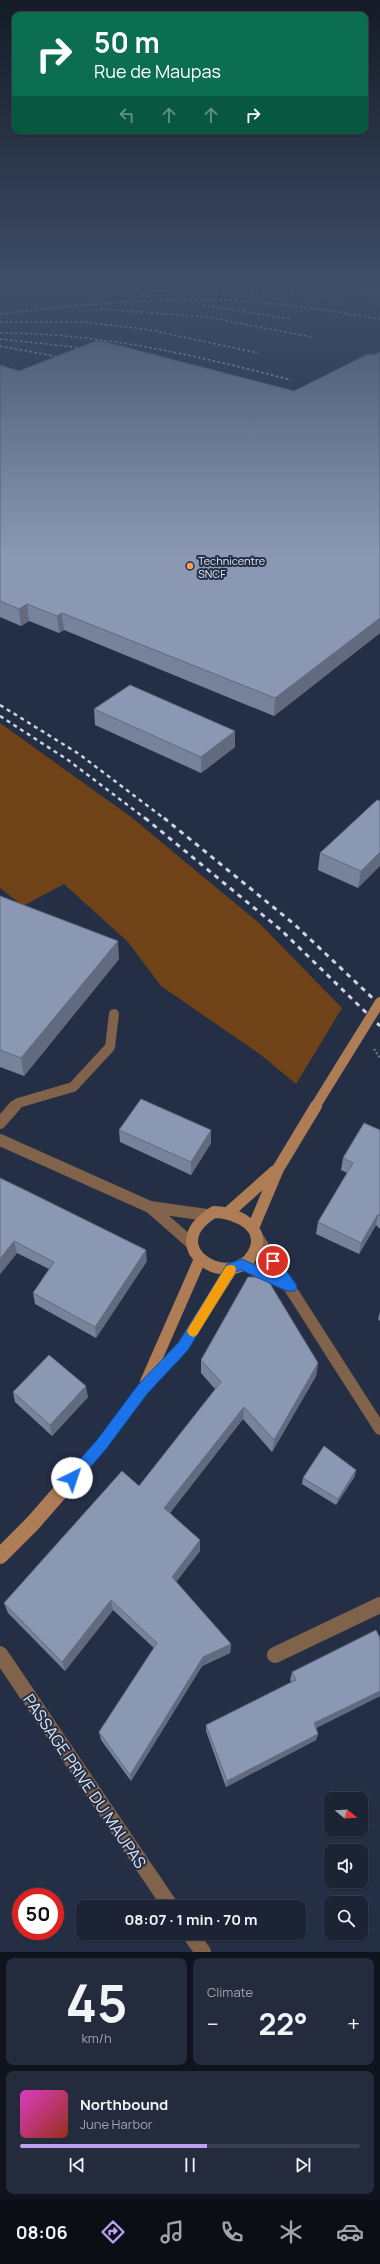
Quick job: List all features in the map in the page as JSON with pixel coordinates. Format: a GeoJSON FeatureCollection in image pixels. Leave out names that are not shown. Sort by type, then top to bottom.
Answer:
{"type":"FeatureCollection","features":[{"type":"Feature","properties":{"kind":"main road"},"geometry":{"type":"LineString","coordinates":[[0,1556],[33,1523],[102,1444],[142,1390],[183,1346],[237,1266],[254,1252],[254,1232],[278,1169],[380,1002]]}},
{"type":"Feature","properties":{"kind":"main road"},"geometry":{"type":"LineString","coordinates":[[229,1212],[278,1169]]}},
{"type":"Feature","properties":{"kind":"main road"},"geometry":{"type":"LineString","coordinates":[[237,1266],[214,1268],[200,1259],[194,1252],[191,1243],[194,1227],[207,1215],[214,1212],[229,1212],[247,1221],[254,1232]]}},
{"type":"Feature","properties":{"kind":"main road"},"geometry":{"type":"LineString","coordinates":[[142,1390],[200,1259]]}},
{"type":"Feature","properties":{"kind":"street"},"geometry":{"type":"LineString","coordinates":[[0,1123],[18,1103],[73,1087],[110,1047],[114,1014]]}},
{"type":"Feature","properties":{"kind":"street"},"geometry":{"type":"LineString","coordinates":[[0,1140],[150,1207],[207,1215]]}},
{"type":"Feature","properties":{"kind":"street"},"geometry":{"type":"LineString","coordinates":[[150,1207],[191,1243]]}},
{"type":"Feature","properties":{"kind":"street"},"geometry":{"type":"LineString","coordinates":[[254,1232],[291,1287],[380,1429]]}},
{"type":"Feature","properties":{"kind":"street"},"geometry":{"type":"LineString","coordinates":[[237,1266],[291,1287]]}},
{"type":"Feature","properties":{"kind":"street"},"geometry":{"type":"LineString","coordinates":[[275,1655],[380,1605]]}},
{"type":"Feature","properties":{"kind":"street","name":"PASSAGE PRIVE DU MAUPAS"},"geometry":{"type":"LineString","coordinates":[[0,1654],[166,1900]]}},
{"type":"Feature","properties":{"kind":"street"},"geometry":{"type":"LineString","coordinates":[[194,1940],[203,1952]]}},
{"type":"Feature","properties":{"kind":"shaded area"},"geometry":{"type":"Polygon","coordinates":[[[0,723],[131,817],[259,923],[342,1008],[296,1084],[261,1055],[161,986],[128,942],[64,884],[23,906],[0,888],[0,723]]]}},
{"type":"Feature","properties":{"kind":"building","name":"Technicentre SNCF"},"geometry":{"type":"Polygon","coordinates":[[[0,374],[229,374],[294,391],[328,374],[380,374],[380,618],[275,698],[62,613],[57,616],[27,604],[19,609],[0,601],[0,374]]]}},
{"type":"Feature","properties":{"kind":"building"},"geometry":{"type":"Polygon","coordinates":[[[130,685],[235,731],[201,757],[94,709],[130,685]]]}},
{"type":"Feature","properties":{"kind":"building"},"geometry":{"type":"Polygon","coordinates":[[[377,800],[380,801],[380,852],[361,871],[320,853],[377,800]]]}},
{"type":"Feature","properties":{"kind":"building"},"geometry":{"type":"Polygon","coordinates":[[[0,896],[118,941],[21,1058],[0,1050],[0,896]]]}},
{"type":"Feature","properties":{"kind":"building"},"geometry":{"type":"Polygon","coordinates":[[[141,1099],[211,1130],[191,1162],[119,1130],[141,1099]]]}},
{"type":"Feature","properties":{"kind":"building"},"geometry":{"type":"Polygon","coordinates":[[[364,1123],[380,1130],[380,1216],[378,1214],[361,1243],[318,1222],[353,1163],[343,1158],[364,1123]]]}},
{"type":"Feature","properties":{"kind":"building"},"geometry":{"type":"Polygon","coordinates":[[[0,1178],[146,1250],[95,1327],[33,1293],[54,1262],[14,1241],[0,1259],[0,1178]]]}},
{"type":"Feature","properties":{"kind":"building"},"geometry":{"type":"Polygon","coordinates":[[[248,1277],[266,1277],[318,1363],[274,1440],[244,1407],[164,1508],[200,1540],[172,1577],[231,1644],[203,1657],[130,1775],[99,1732],[157,1643],[111,1600],[62,1662],[4,1603],[122,1471],[139,1486],[221,1382],[201,1360],[248,1277]]]}},
{"type":"Feature","properties":{"kind":"building"},"geometry":{"type":"Polygon","coordinates":[[[49,1355],[86,1386],[50,1425],[13,1392],[49,1355]]]}},
{"type":"Feature","properties":{"kind":"building"},"geometry":{"type":"Polygon","coordinates":[[[324,1446],[356,1470],[338,1499],[303,1478],[324,1446]]]}},
{"type":"Feature","properties":{"kind":"building"},"geometry":{"type":"Polygon","coordinates":[[[376,1630],[380,1638],[380,1691],[314,1723],[318,1734],[227,1781],[206,1725],[296,1680],[292,1672],[376,1630]]]}},
{"type":"Feature","properties":{"kind":"railway"},"geometry":{"type":"LineString","coordinates":[[267,374],[291,380]]}},
{"type":"Feature","properties":{"kind":"railway"},"geometry":{"type":"LineString","coordinates":[[0,705],[79,754],[165,819]]}},
{"type":"Feature","properties":{"kind":"railway"},"geometry":{"type":"LineString","coordinates":[[0,716],[68,760],[146,819]]}},
{"type":"Feature","properties":{"kind":"railway"},"geometry":{"type":"LineString","coordinates":[[145,818],[281,930],[380,1026]]}},
{"type":"Feature","properties":{"kind":"railway"},"geometry":{"type":"LineString","coordinates":[[164,818],[294,924],[380,1005]]}},
{"type":"Feature","properties":{"kind":"slow traffic"},"geometry":{"type":"LineString","coordinates":[[193,1331],[207,1311],[231,1270]]}},
{"type":"Feature","properties":{"kind":"place","name":"Technicentre SNCF"},"geometry":{"type":"Point","coordinates":[190,566]}},
{"type":"Feature","properties":{"kind":"route"},"geometry":{"type":"LineString","coordinates":[[72,1478],[102,1444],[142,1390],[183,1346],[207,1311],[232,1268],[242,1264],[291,1287],[273,1261]]}}]}
